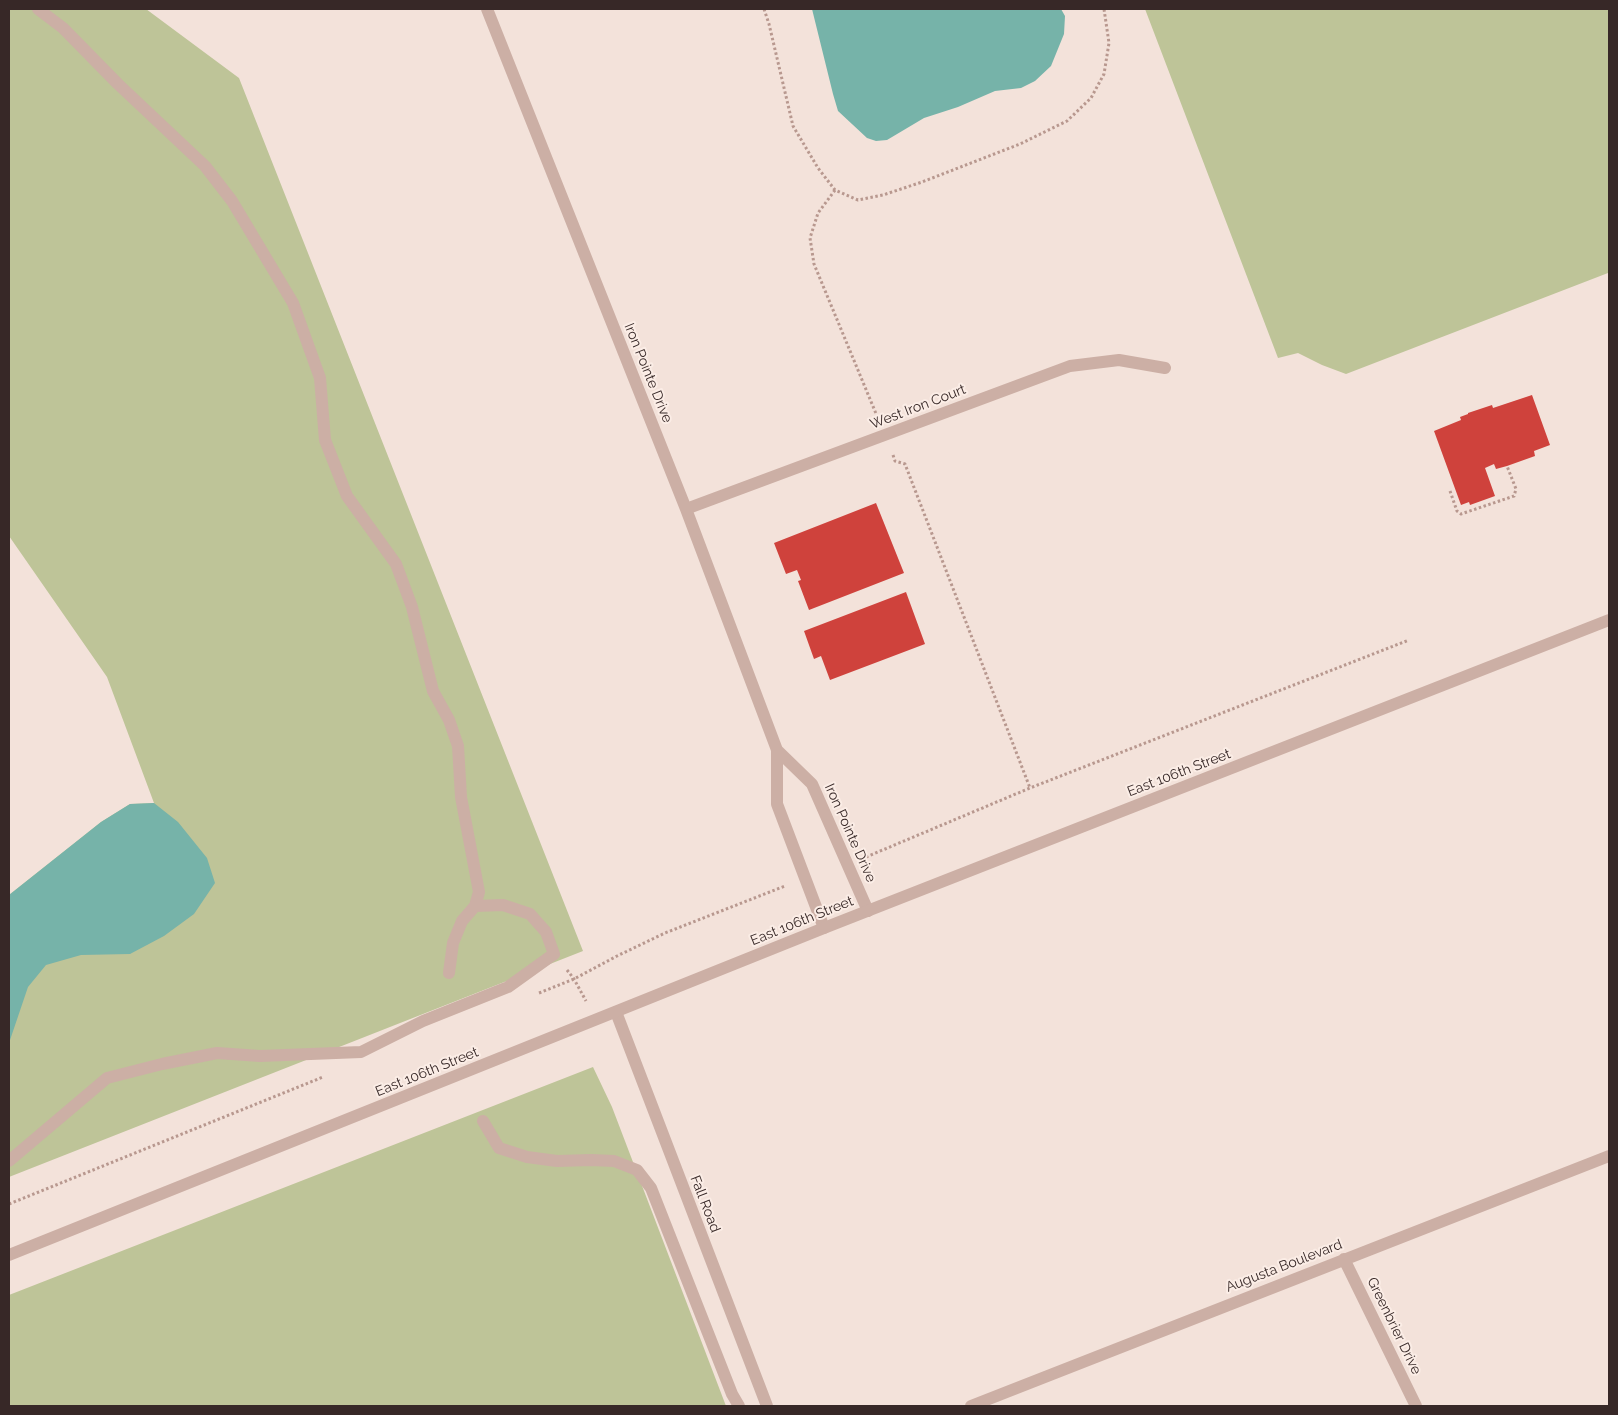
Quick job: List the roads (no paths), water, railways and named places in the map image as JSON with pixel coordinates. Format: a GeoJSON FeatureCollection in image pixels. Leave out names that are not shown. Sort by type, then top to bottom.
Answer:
{"type":"FeatureCollection","features":[{"type":"Feature","properties":{"kind":"street"},"geometry":{"type":"LineString","coordinates":[[38,9],[63,28],[118,84],[205,166],[232,202],[293,303],[320,378],[325,440],[347,496],[396,564],[412,607],[432,691],[449,720],[458,746],[462,797],[479,892],[475,906],[462,920],[453,942],[449,973]]}},
{"type":"Feature","properties":{"kind":"street","name":"Iron Pointe Drive"},"geometry":{"type":"LineString","coordinates":[[486,9],[686,509],[778,750],[777,804],[824,928]]}},
{"type":"Feature","properties":{"kind":"street","name":"West Iron Court"},"geometry":{"type":"LineString","coordinates":[[686,509],[1070,366],[1119,360],[1166,368]]}},
{"type":"Feature","properties":{"kind":"street","name":"East 106th Street"},"geometry":{"type":"LineString","coordinates":[[9,1255],[824,928],[1609,620]]}},
{"type":"Feature","properties":{"kind":"street","name":"Iron Pointe Drive"},"geometry":{"type":"LineString","coordinates":[[778,750],[812,784],[868,911]]}},
{"type":"Feature","properties":{"kind":"street"},"geometry":{"type":"LineString","coordinates":[[9,1161],[107,1078],[217,1053],[260,1056],[361,1052],[423,1021],[508,987],[554,954],[546,932],[530,914],[503,905],[475,906]]}},
{"type":"Feature","properties":{"kind":"street","name":"Fall Road"},"geometry":{"type":"LineString","coordinates":[[616,1012],[767,1406]]}},
{"type":"Feature","properties":{"kind":"street"},"geometry":{"type":"LineString","coordinates":[[483,1121],[499,1148],[527,1156],[557,1161],[614,1161],[637,1170],[652,1188],[732,1394],[739,1406]]}},
{"type":"Feature","properties":{"kind":"street","name":"Augusta Boulevard"},"geometry":{"type":"LineString","coordinates":[[971,1406],[1609,1156]]}},
{"type":"Feature","properties":{"kind":"street","name":"Greenbrier Drive"},"geometry":{"type":"LineString","coordinates":[[1344,1259],[1416,1406]]}},
{"type":"Feature","properties":{"kind":"water"},"geometry":{"type":"Polygon","coordinates":[[[812,9],[1061,9],[1065,16],[1064,34],[1051,66],[1035,81],[1021,88],[995,91],[958,107],[924,118],[887,140],[876,141],[867,138],[838,111],[812,9]]]}},
{"type":"Feature","properties":{"kind":"water"},"geometry":{"type":"Polygon","coordinates":[[[154,803],[178,822],[207,858],[215,883],[194,914],[164,936],[130,954],[81,955],[46,965],[28,987],[9,1043],[9,895],[101,822],[130,804],[154,803]]]}}]}
